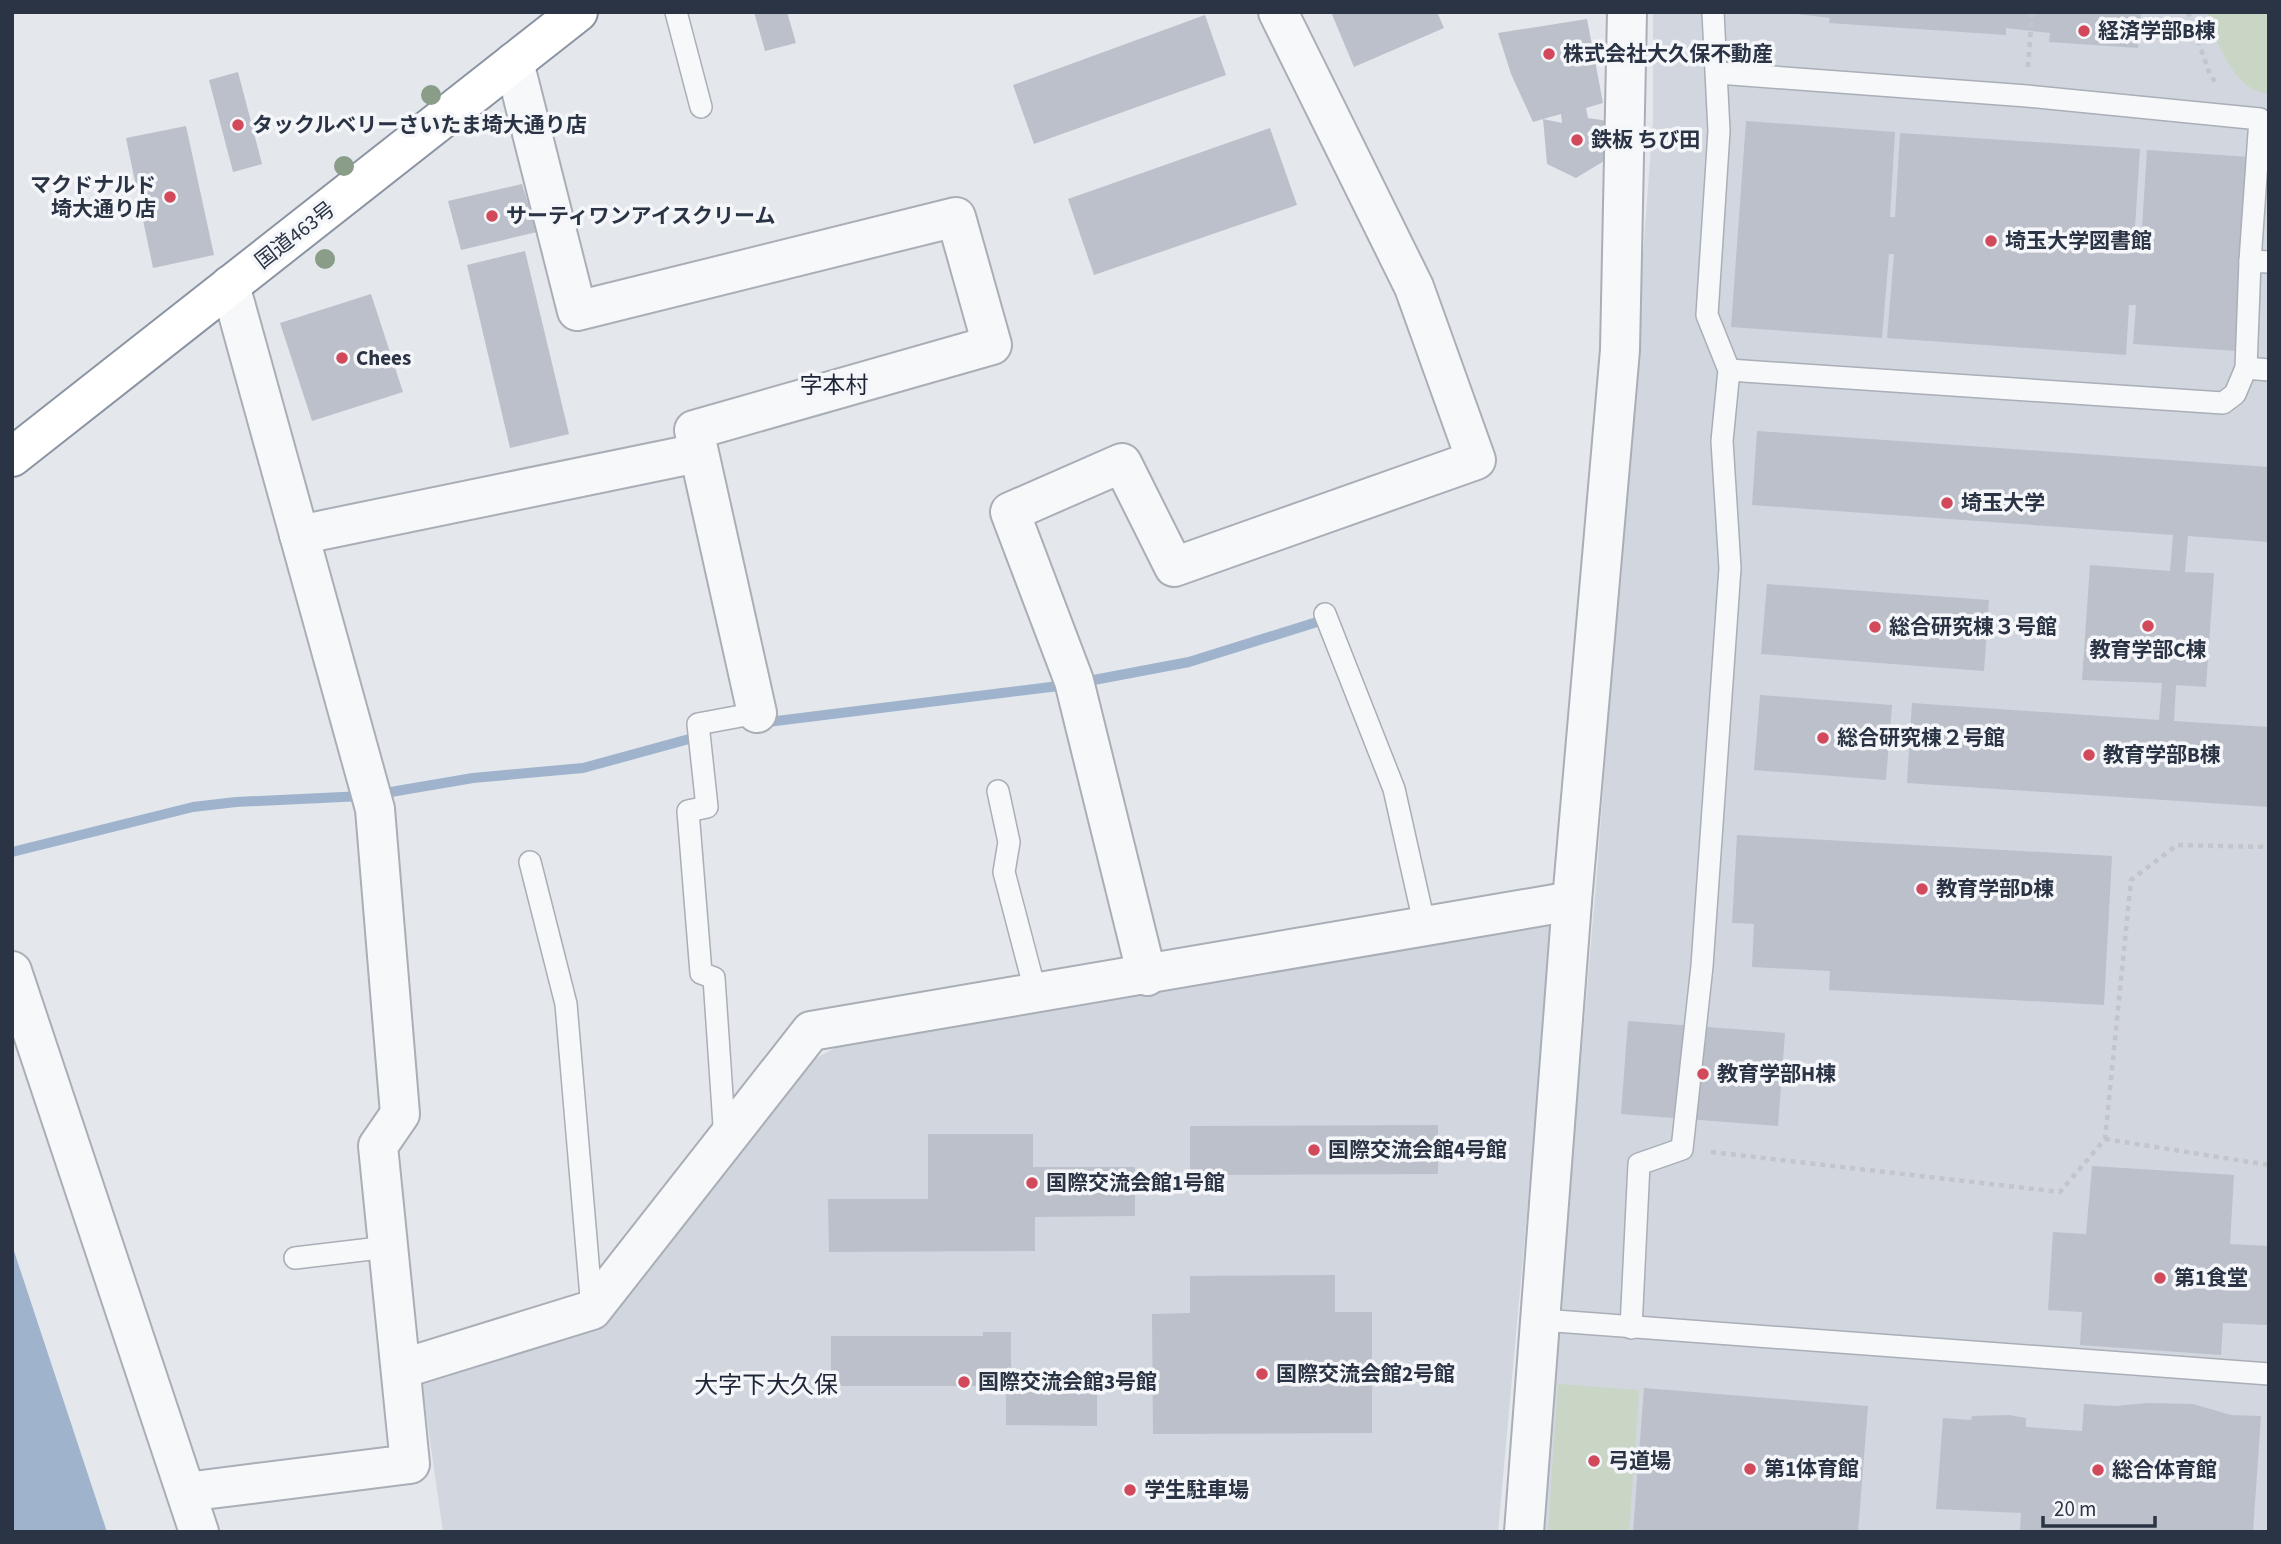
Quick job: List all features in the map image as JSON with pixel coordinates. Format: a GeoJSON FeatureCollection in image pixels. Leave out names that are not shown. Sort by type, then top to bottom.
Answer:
{"type":"FeatureCollection","features":[{"type":"Feature","properties":{"kind":"highway","name":"国道463号"},"geometry":{"type":"LineString","coordinates":[[12,457],[578,12]]}},
{"type":"Feature","properties":{"kind":"street"},"geometry":{"type":"LineString","coordinates":[[1146,976],[1074,681],[1010,512],[1122,463],[1174,567],[1476,460],[1413,287],[1279,12]]}},
{"type":"Feature","properties":{"kind":"street"},"geometry":{"type":"LineString","coordinates":[[1524,1532],[1573,901],[1620,350],[1627,12]]}},
{"type":"Feature","properties":{"kind":"street"},"geometry":{"type":"LineString","coordinates":[[514,62],[577,311],[956,218],[992,345],[694,430],[757,713]]}},
{"type":"Feature","properties":{"kind":"street"},"geometry":{"type":"LineString","coordinates":[[186,1492],[410,1464],[378,1146],[400,1114],[375,809],[230,285]]}},
{"type":"Feature","properties":{"kind":"street"},"geometry":{"type":"LineString","coordinates":[[299,535],[698,453]]}},
{"type":"Feature","properties":{"kind":"street"},"geometry":{"type":"LineString","coordinates":[[401,1369],[592,1310],[811,1031],[1146,976],[1573,901]]}},
{"type":"Feature","properties":{"kind":"street"},"geometry":{"type":"LineString","coordinates":[[12,971],[199,1532]]}},
{"type":"Feature","properties":{"kind":"lane"},"geometry":{"type":"LineString","coordinates":[[676,12],[701,107]]}},
{"type":"Feature","properties":{"kind":"lane"},"geometry":{"type":"LineString","coordinates":[[1631,1328],[1640,1164],[1682,1149],[1702,966],[1730,568],[1722,441],[1729,370],[1706,315],[1719,131],[1713,12]]}},
{"type":"Feature","properties":{"kind":"lane"},"geometry":{"type":"LineString","coordinates":[[1718,73],[2027,96],[2260,119],[2260,262],[2246,368],[2235,394],[2223,403],[1729,370]]}},
{"type":"Feature","properties":{"kind":"lane"},"geometry":{"type":"LineString","coordinates":[[2246,368],[2269,370]]}},
{"type":"Feature","properties":{"kind":"lane"},"geometry":{"type":"LineString","coordinates":[[1325,614],[1394,789],[1425,927]]}},
{"type":"Feature","properties":{"kind":"lane"},"geometry":{"type":"LineString","coordinates":[[725,1140],[715,978],[701,973],[688,811],[707,807],[698,724],[757,713]]}},
{"type":"Feature","properties":{"kind":"lane"},"geometry":{"type":"LineString","coordinates":[[998,791],[1009,842],[1004,872],[1036,994]]}},
{"type":"Feature","properties":{"kind":"lane"},"geometry":{"type":"LineString","coordinates":[[530,862],[566,1004],[592,1310]]}},
{"type":"Feature","properties":{"kind":"lane"},"geometry":{"type":"LineString","coordinates":[[295,1258],[388,1247]]}},
{"type":"Feature","properties":{"kind":"lane"},"geometry":{"type":"LineString","coordinates":[[1542,1320],[2269,1374]]}},
{"type":"Feature","properties":{"kind":"path"},"geometry":{"type":"LineString","coordinates":[[2027,96],[2032,12]]}},
{"type":"Feature","properties":{"kind":"path"},"geometry":{"type":"LineString","coordinates":[[2188,12],[2210,75],[2234,104],[2260,119]]}},
{"type":"Feature","properties":{"kind":"path"},"geometry":{"type":"LineString","coordinates":[[1682,1149],[2060,1192],[2105,1139],[2131,880],[2177,845],[2269,847]]}},
{"type":"Feature","properties":{"kind":"path"},"geometry":{"type":"LineString","coordinates":[[2105,1139],[2269,1165]]}},
{"type":"Feature","properties":{"kind":"shaded area","name":"埼玉大学"},"geometry":{"type":"Polygon","coordinates":[[[1653,12],[2269,12],[2269,1532],[1540,1532],[1596,885],[1653,120],[1653,12]]]}},
{"type":"Feature","properties":{"kind":"shaded area"},"geometry":{"type":"Polygon","coordinates":[[[1536,918],[1553,928],[1498,1532],[443,1532],[422,1384],[597,1328],[795,1070],[856,1036],[1536,918]]]}},
{"type":"Feature","properties":{"kind":"green space"},"geometry":{"type":"Polygon","coordinates":[[[2207,12],[2269,12],[2269,94],[2257,91],[2236,75],[2221,50],[2207,12]]]}},
{"type":"Feature","properties":{"kind":"green space","name":"弓道場"},"geometry":{"type":"Polygon","coordinates":[[[1558,1384],[1639,1390],[1629,1532],[1548,1532],[1558,1384]]]}},
{"type":"Feature","properties":{"kind":"water"},"geometry":{"type":"Polygon","coordinates":[[[12,1245],[107,1532],[12,1532],[12,1245]]]}},
{"type":"Feature","properties":{"kind":"building"},"geometry":{"type":"Polygon","coordinates":[[[754,12],[787,12],[796,43],[765,51],[754,12]]]}},
{"type":"Feature","properties":{"kind":"building"},"geometry":{"type":"Polygon","coordinates":[[[1331,12],[1437,12],[1444,28],[1354,67],[1331,12]]]}},
{"type":"Feature","properties":{"kind":"building"},"geometry":{"type":"Polygon","coordinates":[[[1781,12],[2141,12],[2138,48],[2049,42],[2050,33],[2006,28],[2006,35],[1829,23],[1830,18],[1781,12]]]}},
{"type":"Feature","properties":{"kind":"building"},"geometry":{"type":"Polygon","coordinates":[[[1205,15],[1226,75],[1034,144],[1013,85],[1205,15]]]}},
{"type":"Feature","properties":{"kind":"building","name":"株式会社大久保不動産"},"geometry":{"type":"Polygon","coordinates":[[[1587,19],[1603,103],[1586,108],[1588,118],[1608,121],[1609,158],[1576,178],[1547,164],[1543,119],[1533,122],[1511,74],[1498,33],[1587,19]],[[1561,114],[1543,119],[1562,123],[1561,114]]]}},
{"type":"Feature","properties":{"kind":"building"},"geometry":{"type":"Polygon","coordinates":[[[238,72],[262,164],[233,172],[209,80],[238,72]]]}},
{"type":"Feature","properties":{"kind":"building","name":"埼玉大学図書館"},"geometry":{"type":"Polygon","coordinates":[[[1746,121],[1895,132],[1890,217],[1895,217],[1900,133],[2140,149],[2135,227],[2142,228],[2147,150],[2249,157],[2237,351],[2133,344],[2136,305],[2129,305],[2126,355],[1887,338],[1894,254],[1889,254],[1882,338],[1731,327],[1746,121]]]}},
{"type":"Feature","properties":{"kind":"building","name":"マクドナルド 埼大通り店"},"geometry":{"type":"Polygon","coordinates":[[[186,126],[214,255],[153,268],[126,138],[186,126]]]}},
{"type":"Feature","properties":{"kind":"building"},"geometry":{"type":"Polygon","coordinates":[[[1270,128],[1297,205],[1094,275],[1068,199],[1270,128]]]}},
{"type":"Feature","properties":{"kind":"building","name":"サーティワンアイスクリーム"},"geometry":{"type":"Polygon","coordinates":[[[522,184],[537,232],[461,250],[448,201],[522,184]]]}},
{"type":"Feature","properties":{"kind":"building"},"geometry":{"type":"Polygon","coordinates":[[[525,251],[569,434],[510,448],[467,265],[525,251]]]}},
{"type":"Feature","properties":{"kind":"building"},"geometry":{"type":"Polygon","coordinates":[[[371,294],[403,392],[312,421],[280,323],[371,294]]]}},
{"type":"Feature","properties":{"kind":"building"},"geometry":{"type":"Polygon","coordinates":[[[1757,431],[2269,467],[2269,542],[2188,536],[2185,572],[2214,573],[2206,687],[2176,685],[2174,721],[2269,727],[2269,807],[1907,783],[1912,703],[2159,720],[2162,683],[2082,680],[2090,565],[2170,571],[2173,535],[1752,505],[1757,431]]]}},
{"type":"Feature","properties":{"kind":"building","name":"総合研究棟３号館"},"geometry":{"type":"Polygon","coordinates":[[[1767,584],[1989,600],[1984,671],[1761,654],[1767,584]]]}},
{"type":"Feature","properties":{"kind":"building","name":"総合研究棟２号館"},"geometry":{"type":"Polygon","coordinates":[[[1760,695],[1892,705],[1886,780],[1754,770],[1760,695]]]}},
{"type":"Feature","properties":{"kind":"building","name":"教育学部D棟"},"geometry":{"type":"Polygon","coordinates":[[[1737,835],[2112,856],[2104,1005],[1829,990],[1830,971],[1752,967],[1754,924],[1732,923],[1737,835]]]}},
{"type":"Feature","properties":{"kind":"building","name":"教育学部H棟"},"geometry":{"type":"Polygon","coordinates":[[[1628,1021],[1785,1033],[1778,1126],[1621,1114],[1628,1021]]]}},
{"type":"Feature","properties":{"kind":"building","name":"国際交流会館4号館"},"geometry":{"type":"Polygon","coordinates":[[[1438,1125],[1438,1174],[1190,1175],[1190,1126],[1438,1125]]]}},
{"type":"Feature","properties":{"kind":"building","name":"国際交流会館1号館"},"geometry":{"type":"Polygon","coordinates":[[[928,1134],[1033,1134],[1033,1167],[1135,1167],[1135,1216],[1035,1217],[1035,1251],[829,1252],[828,1199],[928,1199],[928,1134]]]}},
{"type":"Feature","properties":{"kind":"building","name":"第1食堂"},"geometry":{"type":"Polygon","coordinates":[[[2092,1166],[2234,1175],[2230,1244],[2269,1246],[2268,1325],[2223,1323],[2221,1355],[2080,1345],[2082,1312],[2048,1310],[2053,1232],[2086,1234],[2092,1166]]]}},
{"type":"Feature","properties":{"kind":"building","name":"国際交流会館2号館"},"geometry":{"type":"Polygon","coordinates":[[[1335,1275],[1335,1312],[1372,1312],[1372,1433],[1153,1434],[1152,1314],[1190,1313],[1190,1276],[1335,1275]]]}},
{"type":"Feature","properties":{"kind":"building","name":"国際交流会館3号館"},"geometry":{"type":"Polygon","coordinates":[[[983,1332],[1011,1332],[1011,1378],[1097,1378],[1097,1426],[1006,1425],[1006,1393],[981,1393],[981,1386],[831,1386],[831,1336],[983,1336],[983,1332]]]}},
{"type":"Feature","properties":{"kind":"building","name":"第1体育館"},"geometry":{"type":"Polygon","coordinates":[[[1644,1388],[1868,1406],[1858,1532],[1633,1532],[1644,1388]]]}},
{"type":"Feature","properties":{"kind":"building","name":"総合体育館"},"geometry":{"type":"Polygon","coordinates":[[[2147,1403],[2193,1404],[2231,1415],[2261,1416],[2253,1532],[2020,1532],[2021,1513],[1936,1509],[1943,1418],[1971,1420],[1972,1416],[2009,1415],[2026,1418],[2026,1427],[2082,1431],[2084,1404],[2116,1406],[2147,1403]]]}},
{"type":"Feature","properties":{"kind":"waterway"},"geometry":{"type":"LineString","coordinates":[[1083,682],[1189,662],[1317,622]]}},
{"type":"Feature","properties":{"kind":"waterway"},"geometry":{"type":"LineString","coordinates":[[760,723],[1067,685]]}},
{"type":"Feature","properties":{"kind":"waterway"},"geometry":{"type":"LineString","coordinates":[[379,794],[473,778],[583,768],[700,736]]}},
{"type":"Feature","properties":{"kind":"waterway"},"geometry":{"type":"LineString","coordinates":[[12,852],[193,807],[236,802],[363,796]]}},
{"type":"Feature","properties":{"kind":"place","name":"経済学部B棟"},"geometry":{"type":"Point","coordinates":[2084,31]}},
{"type":"Feature","properties":{"kind":"place","name":"株式会社大久保不動産"},"geometry":{"type":"Point","coordinates":[1549,54]}},
{"type":"Feature","properties":{"kind":"place","name":"タックルベリーさいたま埼大通り店"},"geometry":{"type":"Point","coordinates":[238,125]}},
{"type":"Feature","properties":{"kind":"place","name":"鉄板 ちび田"},"geometry":{"type":"Point","coordinates":[1577,140]}},
{"type":"Feature","properties":{"kind":"place","name":"マクドナルド 埼大通り店"},"geometry":{"type":"Point","coordinates":[170,197]}},
{"type":"Feature","properties":{"kind":"place","name":"サーティワンアイスクリーム"},"geometry":{"type":"Point","coordinates":[492,216]}},
{"type":"Feature","properties":{"kind":"place","name":"埼玉大学図書館"},"geometry":{"type":"Point","coordinates":[1991,241]}},
{"type":"Feature","properties":{"kind":"place","name":"Chees"},"geometry":{"type":"Point","coordinates":[342,358]}},
{"type":"Feature","properties":{"kind":"place","name":"埼玉大学"},"geometry":{"type":"Point","coordinates":[1947,503]}},
{"type":"Feature","properties":{"kind":"place","name":"教育学部C棟"},"geometry":{"type":"Point","coordinates":[2148,626]}},
{"type":"Feature","properties":{"kind":"place","name":"総合研究棟３号館"},"geometry":{"type":"Point","coordinates":[1875,627]}},
{"type":"Feature","properties":{"kind":"place","name":"総合研究棟２号館"},"geometry":{"type":"Point","coordinates":[1823,738]}},
{"type":"Feature","properties":{"kind":"place","name":"教育学部B棟"},"geometry":{"type":"Point","coordinates":[2089,755]}},
{"type":"Feature","properties":{"kind":"place","name":"教育学部D棟"},"geometry":{"type":"Point","coordinates":[1922,889]}},
{"type":"Feature","properties":{"kind":"place","name":"教育学部H棟"},"geometry":{"type":"Point","coordinates":[1703,1074]}},
{"type":"Feature","properties":{"kind":"place","name":"国際交流会館4号館"},"geometry":{"type":"Point","coordinates":[1314,1150]}},
{"type":"Feature","properties":{"kind":"place","name":"国際交流会館1号館"},"geometry":{"type":"Point","coordinates":[1032,1183]}},
{"type":"Feature","properties":{"kind":"place","name":"第1食堂"},"geometry":{"type":"Point","coordinates":[2160,1278]}},
{"type":"Feature","properties":{"kind":"place","name":"国際交流会館2号館"},"geometry":{"type":"Point","coordinates":[1262,1374]}},
{"type":"Feature","properties":{"kind":"place","name":"国際交流会館3号館"},"geometry":{"type":"Point","coordinates":[964,1382]}},
{"type":"Feature","properties":{"kind":"place","name":"弓道場"},"geometry":{"type":"Point","coordinates":[1594,1461]}},
{"type":"Feature","properties":{"kind":"place","name":"第1体育館"},"geometry":{"type":"Point","coordinates":[1750,1469]}},
{"type":"Feature","properties":{"kind":"place","name":"総合体育館"},"geometry":{"type":"Point","coordinates":[2098,1470]}},
{"type":"Feature","properties":{"kind":"place","name":"学生駐車場"},"geometry":{"type":"Point","coordinates":[1130,1490]}},
{"type":"Feature","properties":{"kind":"district","name":"字本村"},"geometry":{"type":"Point","coordinates":[834,385]}},
{"type":"Feature","properties":{"kind":"district","name":"大字下大久保"},"geometry":{"type":"Point","coordinates":[766,1385]}}]}
